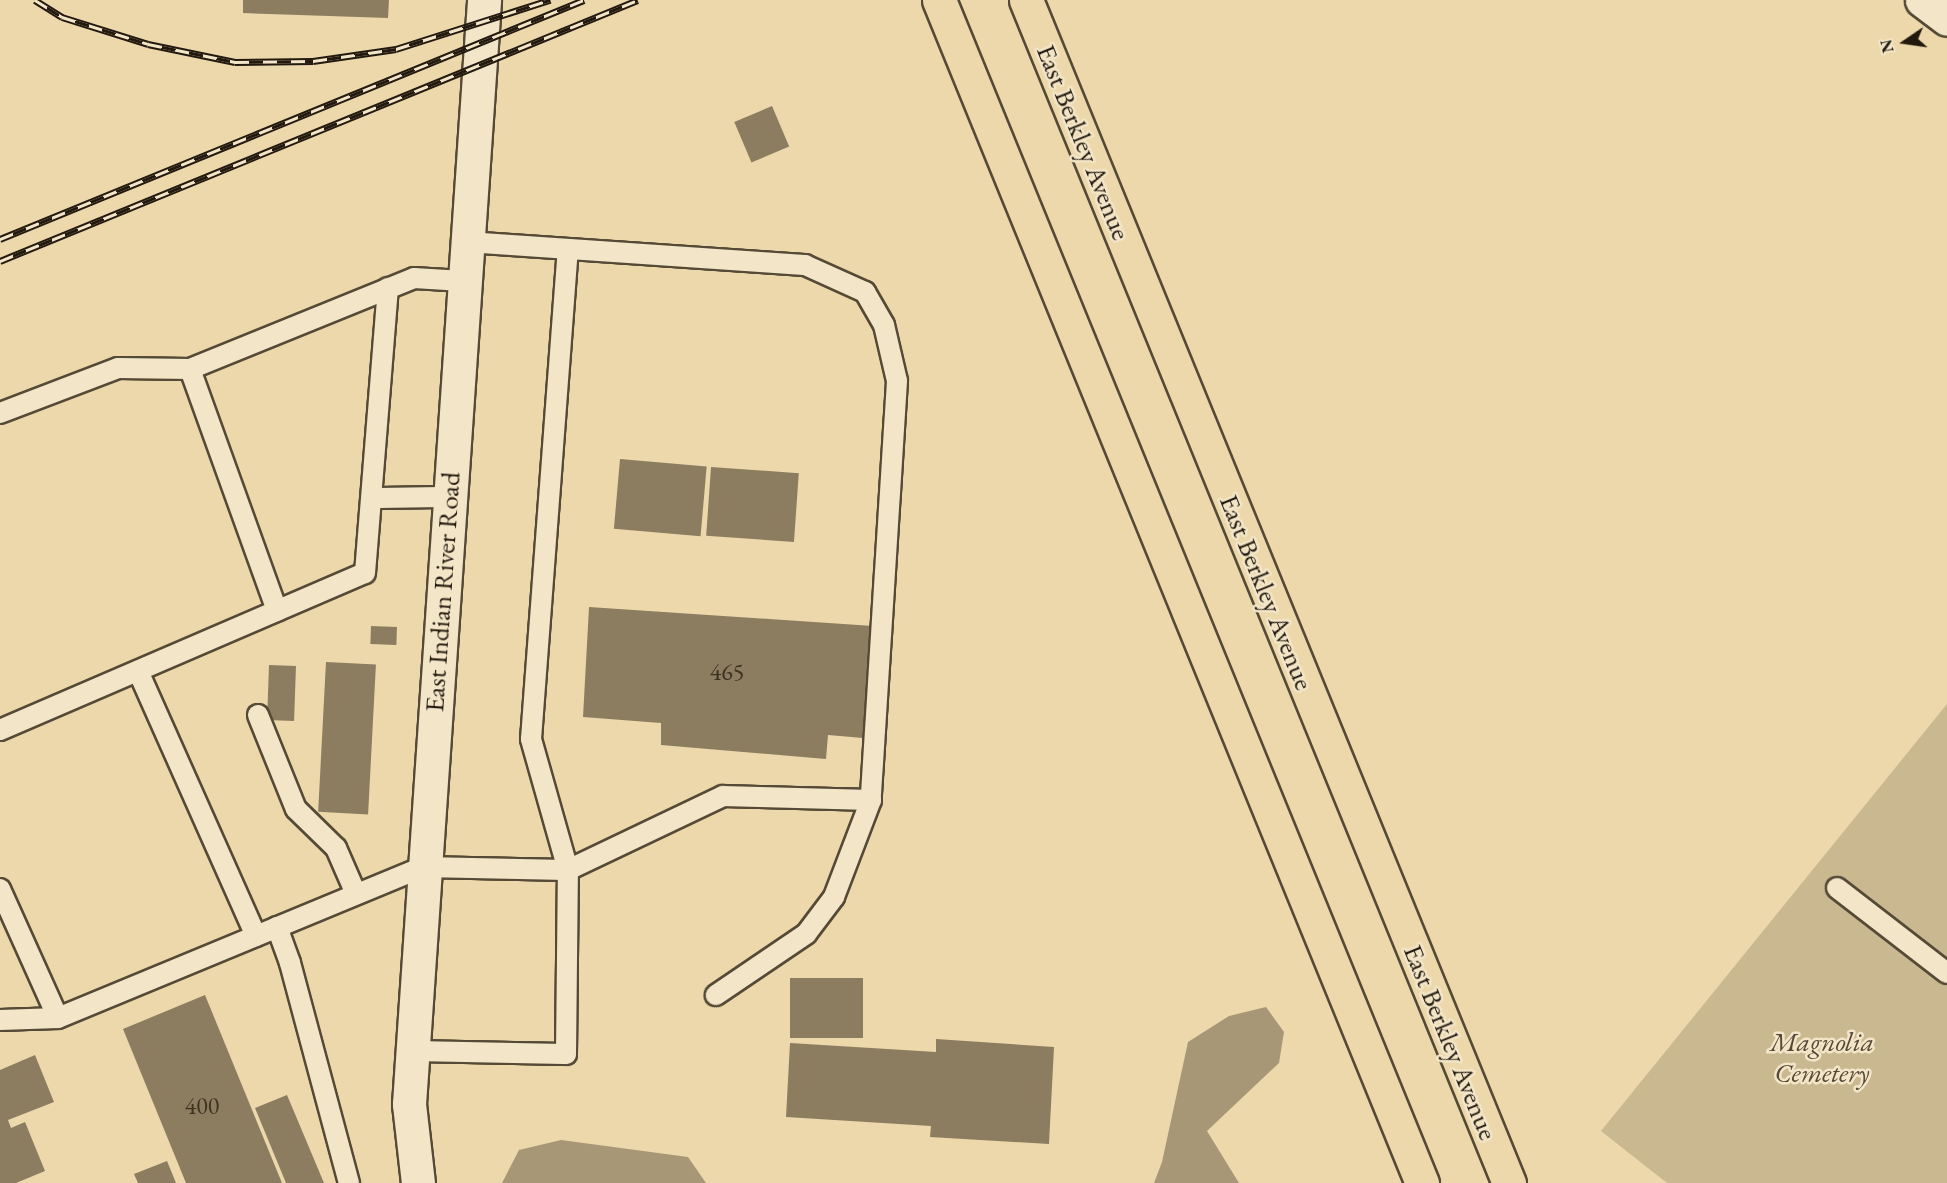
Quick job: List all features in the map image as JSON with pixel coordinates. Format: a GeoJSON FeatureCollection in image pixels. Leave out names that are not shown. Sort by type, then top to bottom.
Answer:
{"type":"FeatureCollection","features":[{"type":"Feature","properties":{"kind":"main road"},"geometry":{"type":"LineString","coordinates":[[939,0],[1422,1183]]}},
{"type":"Feature","properties":{"kind":"main road","name":"East Berkley Avenue"},"geometry":{"type":"LineString","coordinates":[[1026,0],[1509,1183]]}},
{"type":"Feature","properties":{"kind":"street","name":"East Indian River Road"},"geometry":{"type":"LineString","coordinates":[[418,1183],[409,1104],[422,867],[484,0]]}},
{"type":"Feature","properties":{"kind":"street"},"geometry":{"type":"LineString","coordinates":[[1922,0],[1947,19]]}},
{"type":"Feature","properties":{"kind":"lane"},"geometry":{"type":"LineString","coordinates":[[466,242],[805,264],[865,292],[884,326],[897,381],[871,800],[834,897],[806,934],[716,995]]}},
{"type":"Feature","properties":{"kind":"lane"},"geometry":{"type":"LineString","coordinates":[[412,1051],[566,1054],[568,870],[531,739],[568,249]]}},
{"type":"Feature","properties":{"kind":"lane"},"geometry":{"type":"LineString","coordinates":[[0,413],[118,368],[190,369],[414,278],[463,281]]}},
{"type":"Feature","properties":{"kind":"lane"},"geometry":{"type":"LineString","coordinates":[[0,729],[365,573],[388,288]]}},
{"type":"Feature","properties":{"kind":"lane"},"geometry":{"type":"LineString","coordinates":[[190,369],[277,611]]}},
{"type":"Feature","properties":{"kind":"lane"},"geometry":{"type":"LineString","coordinates":[[372,498],[448,497]]}},
{"type":"Feature","properties":{"kind":"lane"},"geometry":{"type":"LineString","coordinates":[[138,671],[256,936]]}},
{"type":"Feature","properties":{"kind":"lane"},"geometry":{"type":"LineString","coordinates":[[258,715],[296,810],[336,848],[356,894]]}},
{"type":"Feature","properties":{"kind":"lane"},"geometry":{"type":"LineString","coordinates":[[0,1020],[58,1018],[422,867],[568,870],[723,796],[871,800]]}},
{"type":"Feature","properties":{"kind":"lane"},"geometry":{"type":"LineString","coordinates":[[1837,888],[1947,973]]}},
{"type":"Feature","properties":{"kind":"lane"},"geometry":{"type":"LineString","coordinates":[[0,889],[58,1018]]}},
{"type":"Feature","properties":{"kind":"lane"},"geometry":{"type":"LineString","coordinates":[[277,927],[290,963],[349,1183]]}},
{"type":"Feature","properties":{"kind":"green space","name":"Magnolia Cemetery"},"geometry":{"type":"Polygon","coordinates":[[[1947,704],[1947,1183],[1667,1183],[1601,1131],[1947,704]]]}},
{"type":"Feature","properties":{"kind":"shaded area"},"geometry":{"type":"Polygon","coordinates":[[[1266,1007],[1284,1032],[1279,1063],[1207,1131],[1239,1183],[1154,1183],[1162,1162],[1188,1042],[1229,1016],[1266,1007]]]}},
{"type":"Feature","properties":{"kind":"shaded area"},"geometry":{"type":"Polygon","coordinates":[[[561,1140],[688,1157],[706,1183],[502,1183],[519,1150],[561,1140]]]}},
{"type":"Feature","properties":{"kind":"building"},"geometry":{"type":"Polygon","coordinates":[[[243,0],[389,0],[388,18],[243,13],[243,0]]]}},
{"type":"Feature","properties":{"kind":"building"},"geometry":{"type":"Polygon","coordinates":[[[772,106],[789,147],[751,163],[734,122],[772,106]]]}},
{"type":"Feature","properties":{"kind":"building"},"geometry":{"type":"Polygon","coordinates":[[[620,459],[707,467],[701,536],[614,529],[620,459]]]}},
{"type":"Feature","properties":{"kind":"building"},"geometry":{"type":"Polygon","coordinates":[[[711,467],[799,473],[794,542],[706,536],[711,467]]]}},
{"type":"Feature","properties":{"kind":"building"},"geometry":{"type":"Polygon","coordinates":[[[589,607],[873,626],[863,738],[828,735],[826,759],[661,745],[661,723],[583,717],[589,607]]]}},
{"type":"Feature","properties":{"kind":"building"},"geometry":{"type":"Polygon","coordinates":[[[371,626],[397,627],[396,645],[370,644],[371,626]]]}},
{"type":"Feature","properties":{"kind":"building"},"geometry":{"type":"Polygon","coordinates":[[[326,662],[376,665],[368,814],[318,812],[326,662]]]}},
{"type":"Feature","properties":{"kind":"building"},"geometry":{"type":"Polygon","coordinates":[[[269,665],[296,666],[294,721],[267,720],[269,665]]]}},
{"type":"Feature","properties":{"kind":"building"},"geometry":{"type":"Polygon","coordinates":[[[790,978],[863,978],[863,1038],[790,1038],[790,978]]]}},
{"type":"Feature","properties":{"kind":"building"},"geometry":{"type":"Polygon","coordinates":[[[205,995],[282,1183],[186,1183],[123,1029],[205,995]]]}},
{"type":"Feature","properties":{"kind":"building"},"geometry":{"type":"Polygon","coordinates":[[[936,1039],[1054,1047],[1049,1144],[930,1137],[931,1126],[786,1117],[790,1043],[936,1052],[936,1039]]]}},
{"type":"Feature","properties":{"kind":"building"},"geometry":{"type":"Polygon","coordinates":[[[35,1055],[54,1102],[8,1120],[11,1128],[25,1122],[45,1171],[16,1183],[0,1183],[0,1070],[35,1055]]]}},
{"type":"Feature","properties":{"kind":"building"},"geometry":{"type":"Polygon","coordinates":[[[287,1095],[324,1183],[286,1183],[255,1108],[287,1095]]]}},
{"type":"Feature","properties":{"kind":"building"},"geometry":{"type":"Polygon","coordinates":[[[167,1161],[176,1183],[138,1183],[134,1174],[167,1161]]]}},
{"type":"Feature","properties":{"kind":"railway"},"geometry":{"type":"LineString","coordinates":[[35,0],[62,17],[148,44],[235,62],[313,61],[396,49],[550,0]]}},
{"type":"Feature","properties":{"kind":"railway"},"geometry":{"type":"LineString","coordinates":[[0,239],[584,0]]}},
{"type":"Feature","properties":{"kind":"railway"},"geometry":{"type":"LineString","coordinates":[[0,261],[638,0]]}}]}
